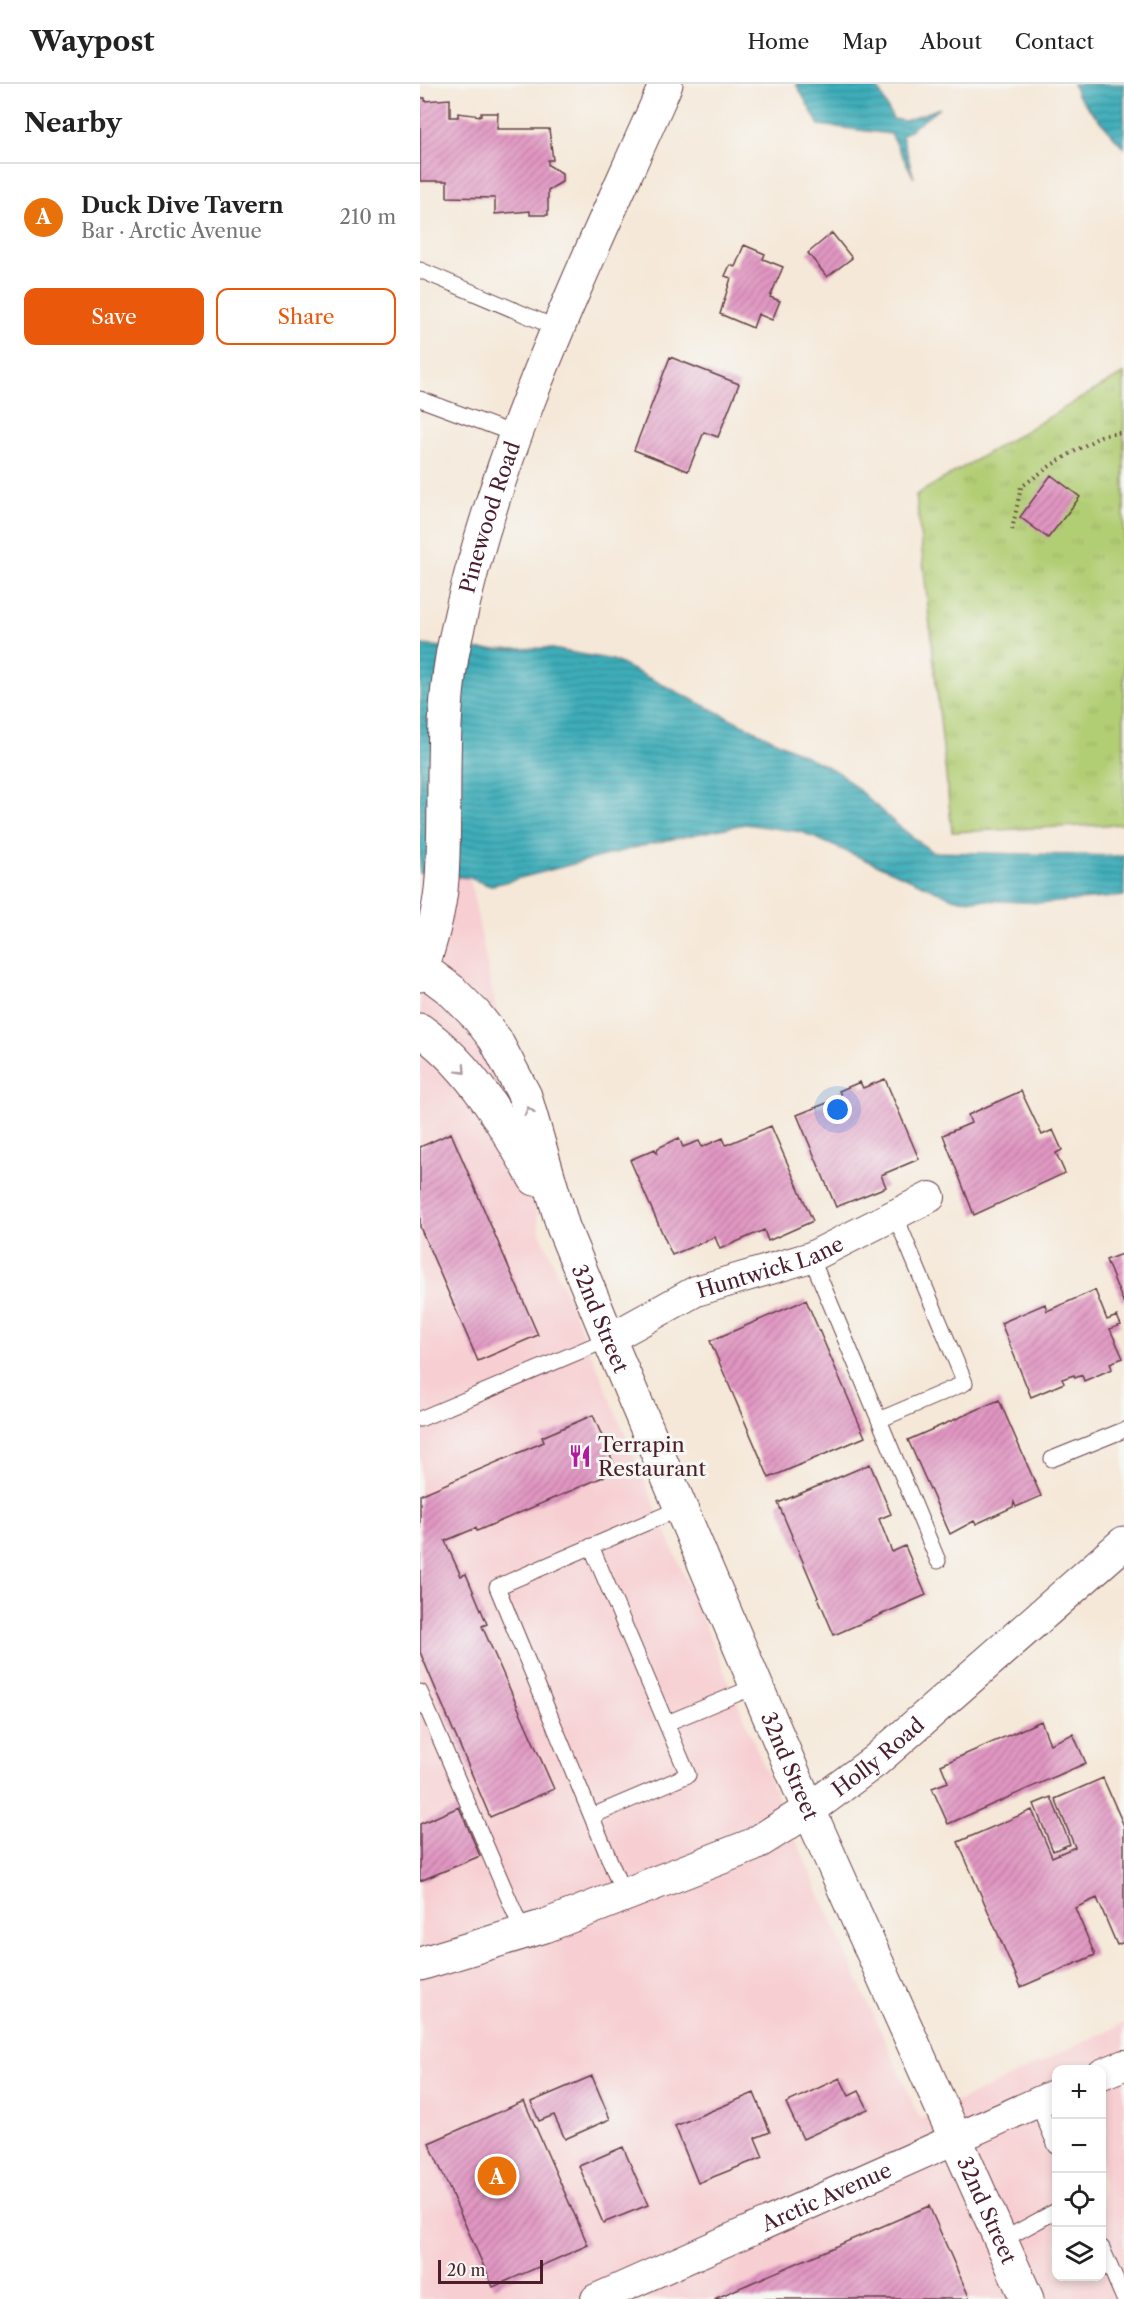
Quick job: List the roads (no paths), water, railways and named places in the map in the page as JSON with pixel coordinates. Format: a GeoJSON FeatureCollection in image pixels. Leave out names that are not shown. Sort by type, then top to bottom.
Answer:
{"type":"FeatureCollection","features":[{"type":"Feature","properties":{"kind":"street","name":"Pinewood Road"},"geometry":{"type":"LineString","coordinates":[[421,970],[437,912],[442,880],[446,710],[455,638],[480,535],[559,328],[666,84]]}},
{"type":"Feature","properties":{"kind":"street","name":"32nd Street"},"geometry":{"type":"LineString","coordinates":[[421,970],[476,1015],[495,1039],[525,1096],[563,1227],[609,1340],[809,1810],[1027,2299]]}},
{"type":"Feature","properties":{"kind":"street","name":"32nd Street"},"geometry":{"type":"LineString","coordinates":[[420,1030],[465,1072],[484,1095],[502,1121],[563,1227]]}},
{"type":"Feature","properties":{"kind":"street","name":"Huntwick Lane"},"geometry":{"type":"LineString","coordinates":[[609,1340],[696,1291],[811,1257],[930,1197]]}},
{"type":"Feature","properties":{"kind":"street","name":"Holly Road"},"geometry":{"type":"LineString","coordinates":[[420,1964],[523,1932],[753,1845],[809,1810],[875,1761],[1124,1543]]}},
{"type":"Feature","properties":{"kind":"street"},"geometry":{"type":"LineString","coordinates":[[1106,2072],[1124,2065]]}},
{"type":"Feature","properties":{"kind":"street","name":"Arctic Avenue"},"geometry":{"type":"LineString","coordinates":[[596,2299],[693,2258],[956,2136],[1047,2098]]}},
{"type":"Feature","properties":{"kind":"lane"},"geometry":{"type":"LineString","coordinates":[[420,270],[559,328]]}},
{"type":"Feature","properties":{"kind":"lane"},"geometry":{"type":"LineString","coordinates":[[420,399],[517,435]]}},
{"type":"Feature","properties":{"kind":"lane"},"geometry":{"type":"LineString","coordinates":[[879,1420],[965,1383],[895,1215]]}},
{"type":"Feature","properties":{"kind":"lane"},"geometry":{"type":"LineString","coordinates":[[811,1257],[938,1561]]}},
{"type":"Feature","properties":{"kind":"lane"},"geometry":{"type":"LineString","coordinates":[[420,1419],[609,1340]]}},
{"type":"Feature","properties":{"kind":"lane"},"geometry":{"type":"LineString","coordinates":[[1052,1458],[1124,1430]]}},
{"type":"Feature","properties":{"kind":"lane"},"geometry":{"type":"LineString","coordinates":[[624,1895],[496,1587],[681,1508]]}},
{"type":"Feature","properties":{"kind":"lane"},"geometry":{"type":"LineString","coordinates":[[591,1546],[688,1775],[592,1816]]}},
{"type":"Feature","properties":{"kind":"lane"},"geometry":{"type":"LineString","coordinates":[[666,1723],[756,1686]]}},
{"type":"Feature","properties":{"kind":"lane"},"geometry":{"type":"LineString","coordinates":[[420,1692],[523,1932]]}},
{"type":"Feature","properties":{"kind":"lane"},"geometry":{"type":"LineString","coordinates":[[1047,2098],[1052,2125]]}},
{"type":"Feature","properties":{"kind":"lane"},"geometry":{"type":"LineString","coordinates":[[1001,2241],[1052,2213]]}},
{"type":"Feature","properties":{"kind":"lane"},"geometry":{"type":"LineString","coordinates":[[1106,2261],[1120,2298]]}},
{"type":"Feature","properties":{"kind":"water"},"geometry":{"type":"Polygon","coordinates":[[[796,84],[876,84],[893,119],[905,121],[940,108],[902,136],[914,178],[891,134],[819,125],[796,84]]]}},
{"type":"Feature","properties":{"kind":"water"},"geometry":{"type":"Polygon","coordinates":[[[1073,84],[1124,84],[1124,148],[1077,95],[1073,84]]]}},
{"type":"Feature","properties":{"kind":"water"},"geometry":{"type":"Polygon","coordinates":[[[420,645],[483,650],[547,648],[613,660],[840,773],[895,823],[932,852],[1124,856],[1124,896],[1047,903],[955,899],[802,832],[745,824],[649,844],[490,886],[470,878],[420,873],[420,645]]]}},
{"type":"Feature","properties":{"kind":"place","name":"Terrapin Restaurant"},"geometry":{"type":"Point","coordinates":[580,1456]}},
{"type":"Feature","properties":{"kind":"place","name":"Duck Dive Tavern"},"geometry":{"type":"Point","coordinates":[497,2176]}}]}
